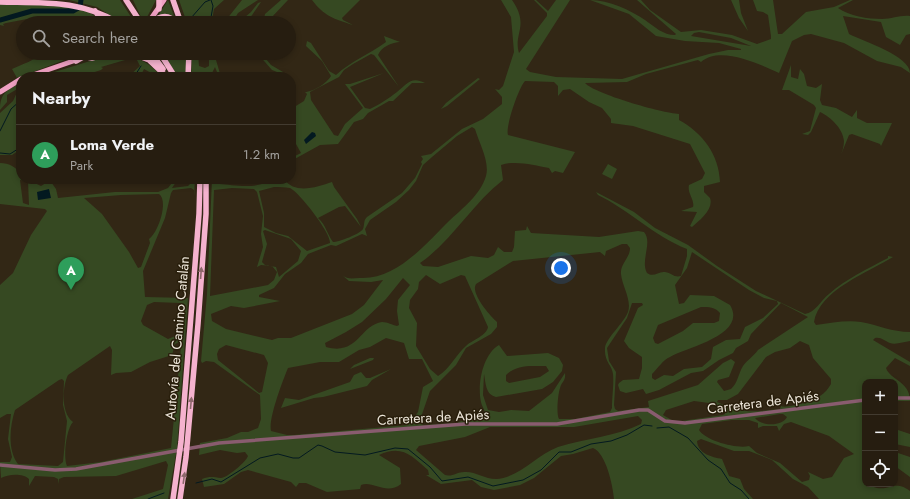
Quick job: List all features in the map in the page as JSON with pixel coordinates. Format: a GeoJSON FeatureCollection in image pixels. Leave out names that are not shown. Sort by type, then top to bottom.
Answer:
{"type":"FeatureCollection","features":[{"type":"Feature","properties":{"kind":"highway"},"geometry":{"type":"LineString","coordinates":[[158,9],[159,0]]}},
{"type":"Feature","properties":{"kind":"highway"},"geometry":{"type":"LineString","coordinates":[[153,16],[164,0]]}},
{"type":"Feature","properties":{"kind":"highway"},"geometry":{"type":"LineString","coordinates":[[173,0],[179,16]]}},
{"type":"Feature","properties":{"kind":"highway"},"geometry":{"type":"LineString","coordinates":[[177,0],[183,16]]}},
{"type":"Feature","properties":{"kind":"highway"},"geometry":{"type":"LineString","coordinates":[[0,2],[62,1],[90,7],[108,16]]}},
{"type":"Feature","properties":{"kind":"highway"},"geometry":{"type":"LineString","coordinates":[[127,1],[136,16]]}},
{"type":"Feature","properties":{"kind":"highway"},"geometry":{"type":"LineString","coordinates":[[90,7],[100,16]]}},
{"type":"Feature","properties":{"kind":"highway"},"geometry":{"type":"LineString","coordinates":[[149,60],[164,72]]}},
{"type":"Feature","properties":{"kind":"highway"},"geometry":{"type":"LineString","coordinates":[[157,60],[166,72]]}},
{"type":"Feature","properties":{"kind":"highway"},"geometry":{"type":"LineString","coordinates":[[162,60],[168,72]]}},
{"type":"Feature","properties":{"kind":"highway"},"geometry":{"type":"LineString","coordinates":[[188,72],[189,60]]}},
{"type":"Feature","properties":{"kind":"highway"},"geometry":{"type":"LineString","coordinates":[[42,72],[76,61]]}},
{"type":"Feature","properties":{"kind":"highway"},"geometry":{"type":"LineString","coordinates":[[0,92],[16,83]]}},
{"type":"Feature","properties":{"kind":"highway","name":"Autovía del Camino Catalán"},"geometry":{"type":"LineString","coordinates":[[173,499],[179,458],[199,214],[199,184]]}},
{"type":"Feature","properties":{"kind":"highway","name":"Autovía del Camino Catalán"},"geometry":{"type":"LineString","coordinates":[[180,499],[186,457],[205,231],[206,184]]}},
{"type":"Feature","properties":{"kind":"street"},"geometry":{"type":"LineString","coordinates":[[898,398],[910,398]]}},
{"type":"Feature","properties":{"kind":"street","name":"Carretera de Apiés"},"geometry":{"type":"LineString","coordinates":[[0,465],[55,470],[76,469],[219,443],[465,424],[557,424],[639,410],[652,413],[671,423],[686,423],[862,400]]}},
{"type":"Feature","properties":{"kind":"green space"},"geometry":{"type":"Polygon","coordinates":[[[69,0],[120,0],[130,16],[111,16],[97,7],[69,0]]]}},
{"type":"Feature","properties":{"kind":"green space"},"geometry":{"type":"Polygon","coordinates":[[[133,0],[156,0],[148,16],[141,16],[133,0]]]}},
{"type":"Feature","properties":{"kind":"green space"},"geometry":{"type":"Polygon","coordinates":[[[168,0],[174,16],[166,14],[158,16],[168,0]]]}},
{"type":"Feature","properties":{"kind":"green space"},"geometry":{"type":"Polygon","coordinates":[[[179,0],[224,0],[214,9],[213,16],[185,16],[179,0]]]}},
{"type":"Feature","properties":{"kind":"green space"},"geometry":{"type":"Polygon","coordinates":[[[242,0],[258,0],[238,13],[236,16],[229,16],[242,0]]]}},
{"type":"Feature","properties":{"kind":"green space"},"geometry":{"type":"Polygon","coordinates":[[[281,0],[288,0],[273,16],[265,16],[281,0]]]}},
{"type":"Feature","properties":{"kind":"green space"},"geometry":{"type":"Polygon","coordinates":[[[312,0],[360,0],[342,18],[353,25],[340,21],[325,13],[312,0]]]}},
{"type":"Feature","properties":{"kind":"green space"},"geometry":{"type":"Polygon","coordinates":[[[501,0],[512,0],[520,16],[521,23],[518,40],[519,53],[547,16],[547,13],[534,0],[536,0],[548,11],[556,0],[570,0],[526,69],[530,72],[556,77],[622,79],[709,54],[728,50],[741,50],[719,43],[685,41],[656,36],[629,14],[590,0],[597,0],[626,9],[667,34],[676,34],[637,0],[641,0],[650,10],[681,32],[701,30],[732,35],[757,44],[771,39],[771,36],[768,15],[757,11],[753,0],[773,0],[778,34],[782,34],[806,12],[834,7],[850,0],[853,0],[838,8],[853,15],[871,18],[886,19],[910,16],[910,34],[906,35],[900,45],[886,37],[881,22],[843,16],[849,34],[894,55],[908,67],[910,73],[901,67],[877,61],[844,43],[811,34],[804,35],[792,41],[779,73],[751,61],[718,55],[709,57],[701,62],[698,60],[646,74],[627,82],[585,83],[602,92],[629,102],[679,114],[679,120],[695,131],[708,146],[717,163],[720,182],[704,186],[704,192],[710,198],[710,206],[706,214],[692,227],[690,226],[697,212],[681,211],[693,207],[689,185],[702,179],[705,173],[690,144],[633,126],[611,123],[611,119],[602,108],[589,102],[570,89],[563,90],[558,96],[558,86],[554,82],[525,81],[519,91],[513,107],[508,135],[575,152],[563,173],[555,171],[552,173],[549,168],[525,164],[512,163],[501,165],[503,180],[481,200],[442,244],[420,263],[423,266],[438,267],[471,256],[488,258],[494,255],[498,247],[504,252],[512,252],[514,247],[515,231],[526,230],[527,226],[531,233],[599,237],[638,231],[644,232],[646,236],[647,246],[645,268],[647,273],[654,275],[660,272],[665,272],[681,276],[687,256],[687,249],[675,244],[598,195],[596,192],[634,212],[655,228],[688,245],[756,291],[805,314],[815,309],[829,294],[850,279],[888,258],[888,256],[893,257],[846,283],[835,291],[825,300],[818,311],[814,322],[816,325],[855,321],[891,330],[910,332],[910,341],[894,344],[879,338],[875,338],[873,340],[910,362],[910,366],[895,358],[886,368],[896,379],[862,379],[862,487],[882,488],[900,486],[910,491],[910,499],[819,499],[808,487],[793,479],[772,460],[749,451],[734,451],[701,439],[697,441],[700,449],[706,454],[722,459],[729,476],[740,479],[744,489],[753,499],[614,499],[608,470],[602,456],[593,448],[561,456],[534,478],[520,485],[494,490],[481,487],[472,480],[441,484],[426,475],[429,475],[428,470],[417,460],[400,451],[387,452],[379,455],[400,468],[401,484],[390,489],[366,484],[361,485],[360,489],[327,492],[306,483],[299,483],[296,487],[291,482],[248,470],[241,472],[224,484],[204,487],[202,479],[209,477],[221,478],[232,473],[247,459],[248,456],[245,452],[237,453],[220,450],[199,455],[200,443],[227,438],[241,432],[248,432],[258,428],[261,419],[260,395],[214,362],[206,361],[202,363],[201,361],[207,294],[212,184],[254,186],[262,184],[289,184],[294,187],[306,188],[332,182],[361,227],[345,206],[339,207],[318,218],[333,242],[336,242],[361,231],[367,217],[402,193],[415,178],[422,164],[421,162],[423,159],[421,156],[431,154],[462,129],[483,119],[502,104],[502,97],[495,89],[499,90],[503,86],[514,52],[511,17],[501,0]],[[699,32],[694,33],[691,36],[751,46],[731,38],[699,32]],[[472,127],[457,136],[423,165],[416,181],[409,190],[396,202],[370,220],[365,229],[367,236],[362,234],[336,246],[331,245],[308,254],[301,263],[285,274],[274,288],[259,295],[259,297],[280,301],[244,308],[231,306],[211,314],[212,321],[226,329],[272,340],[278,338],[291,338],[352,314],[364,305],[383,280],[371,282],[349,281],[342,275],[346,278],[373,277],[398,267],[420,250],[476,195],[484,183],[487,165],[484,152],[475,129],[472,127]],[[274,187],[259,191],[264,213],[264,227],[276,233],[288,236],[307,251],[330,243],[329,238],[314,213],[290,188],[274,187]],[[232,188],[214,190],[210,296],[268,285],[274,280],[277,272],[272,266],[276,267],[279,277],[298,261],[301,251],[291,239],[265,230],[263,231],[267,244],[262,262],[269,266],[261,265],[257,267],[263,247],[261,234],[263,216],[257,192],[254,189],[232,188]],[[622,244],[606,251],[605,256],[600,252],[513,261],[476,284],[475,288],[478,298],[497,322],[497,327],[491,334],[466,348],[456,365],[430,391],[419,423],[424,425],[457,423],[466,419],[485,416],[480,395],[482,370],[493,349],[499,345],[507,356],[548,353],[559,358],[563,365],[562,371],[553,382],[542,389],[496,397],[492,396],[488,391],[484,374],[483,395],[488,410],[499,412],[511,410],[529,411],[552,393],[565,373],[557,409],[559,419],[575,419],[610,412],[612,408],[613,374],[606,357],[605,348],[608,340],[628,312],[629,303],[621,270],[630,252],[630,248],[627,244],[622,244]],[[692,252],[687,268],[675,285],[679,304],[684,303],[690,295],[714,296],[730,305],[733,315],[731,324],[723,332],[713,338],[665,360],[652,374],[652,378],[655,380],[664,375],[673,376],[684,369],[702,367],[711,359],[713,347],[726,340],[740,339],[745,327],[763,318],[778,304],[777,301],[764,298],[749,290],[692,252]],[[426,275],[419,282],[418,289],[410,300],[409,308],[417,323],[416,346],[430,369],[438,376],[463,349],[482,335],[488,327],[465,276],[461,275],[440,284],[426,275]],[[403,278],[386,299],[362,322],[325,343],[326,347],[337,349],[352,344],[368,328],[375,324],[386,322],[397,326],[399,325],[397,311],[398,300],[410,285],[403,278]],[[632,303],[627,318],[607,348],[609,361],[616,372],[615,409],[618,411],[649,407],[648,401],[698,385],[723,363],[731,359],[735,362],[729,377],[718,380],[717,382],[724,391],[731,389],[735,384],[743,366],[758,350],[808,317],[781,303],[751,334],[748,341],[736,348],[733,353],[719,360],[703,371],[691,373],[659,390],[646,394],[643,389],[626,393],[620,391],[618,385],[623,380],[639,379],[642,368],[642,357],[629,348],[624,341],[638,308],[643,305],[642,303],[632,303]],[[701,307],[658,325],[653,338],[655,343],[658,344],[683,331],[693,323],[714,323],[719,321],[720,313],[714,308],[701,307]],[[386,338],[370,347],[359,350],[339,362],[320,362],[288,368],[274,409],[271,431],[294,435],[408,425],[418,412],[423,387],[433,381],[422,359],[409,359],[404,343],[386,338]],[[800,341],[790,348],[775,352],[766,357],[738,394],[727,400],[718,400],[717,402],[734,409],[761,411],[780,409],[781,406],[784,407],[806,402],[822,395],[831,384],[831,379],[813,358],[809,345],[800,341]],[[226,345],[219,349],[217,354],[218,360],[259,393],[262,392],[268,363],[264,355],[226,345]],[[529,366],[518,368],[506,375],[506,381],[509,383],[540,377],[549,371],[546,366],[529,366]],[[694,401],[666,410],[663,415],[675,422],[725,414],[725,410],[709,403],[694,401]],[[780,414],[755,418],[762,423],[776,424],[787,417],[780,414]],[[638,416],[574,427],[490,427],[465,437],[419,446],[416,450],[445,475],[466,472],[496,479],[521,470],[558,447],[621,432],[641,424],[642,420],[638,416]],[[732,420],[702,424],[699,430],[708,438],[715,441],[730,445],[744,447],[749,446],[757,453],[780,463],[802,482],[809,480],[810,476],[808,472],[823,479],[832,477],[844,458],[854,454],[829,436],[791,422],[784,424],[779,431],[777,426],[763,426],[758,428],[758,423],[749,420],[732,420]]]}},
{"type":"Feature","properties":{"kind":"green space"},"geometry":{"type":"Polygon","coordinates":[[[731,0],[739,0],[741,13],[748,31],[739,18],[731,0]]]}},
{"type":"Feature","properties":{"kind":"green space"},"geometry":{"type":"Polygon","coordinates":[[[261,2],[252,16],[246,16],[251,12],[258,3],[261,2]]]}},
{"type":"Feature","properties":{"kind":"green space"},"geometry":{"type":"Polygon","coordinates":[[[39,3],[73,6],[81,8],[95,16],[16,16],[16,21],[3,24],[4,26],[0,25],[0,4],[39,3]]]}},
{"type":"Feature","properties":{"kind":"green space"},"geometry":{"type":"Polygon","coordinates":[[[384,36],[400,42],[388,46],[378,55],[399,87],[374,55],[371,54],[344,70],[339,77],[320,87],[331,76],[322,61],[306,46],[307,41],[311,43],[329,71],[336,75],[386,42],[384,36]]]}},
{"type":"Feature","properties":{"kind":"green space"},"geometry":{"type":"Polygon","coordinates":[[[32,60],[65,60],[33,72],[16,72],[16,76],[12,69],[32,60]]]}},
{"type":"Feature","properties":{"kind":"green space"},"geometry":{"type":"Polygon","coordinates":[[[93,60],[125,60],[101,67],[103,68],[101,70],[95,72],[54,72],[93,60]]]}},
{"type":"Feature","properties":{"kind":"green space"},"geometry":{"type":"Polygon","coordinates":[[[137,60],[144,62],[157,72],[149,72],[144,69],[142,72],[133,72],[140,66],[137,60]]]}},
{"type":"Feature","properties":{"kind":"green space"},"geometry":{"type":"Polygon","coordinates":[[[167,60],[187,60],[186,72],[175,72],[167,60]]]}},
{"type":"Feature","properties":{"kind":"green space"},"geometry":{"type":"Polygon","coordinates":[[[192,60],[199,60],[199,66],[205,68],[209,66],[209,60],[216,60],[220,72],[217,72],[215,67],[212,72],[191,72],[192,60]]]}},
{"type":"Feature","properties":{"kind":"green space"},"geometry":{"type":"Polygon","coordinates":[[[263,60],[267,60],[271,65],[283,72],[272,70],[263,60]]]}},
{"type":"Feature","properties":{"kind":"green space"},"geometry":{"type":"Polygon","coordinates":[[[791,65],[791,77],[798,79],[800,69],[804,74],[807,86],[816,88],[822,84],[820,100],[822,105],[836,108],[852,117],[857,110],[857,118],[867,123],[892,123],[881,146],[880,144],[852,134],[849,135],[840,157],[844,143],[841,132],[832,120],[820,112],[811,132],[808,135],[802,134],[810,131],[816,108],[814,105],[789,90],[782,90],[791,65]]]}},
{"type":"Feature","properties":{"kind":"green space"},"geometry":{"type":"Polygon","coordinates":[[[384,73],[350,87],[365,108],[370,109],[377,106],[410,82],[416,80],[425,83],[412,83],[393,101],[389,101],[368,113],[363,119],[354,122],[338,144],[320,145],[296,158],[296,156],[301,153],[296,144],[296,106],[304,101],[307,94],[305,92],[319,87],[310,92],[311,100],[334,135],[338,136],[345,124],[363,108],[345,84],[350,84],[384,73]]]}},
{"type":"Feature","properties":{"kind":"green space"},"geometry":{"type":"Polygon","coordinates":[[[478,78],[480,79],[447,106],[441,109],[446,103],[478,78]]]}},
{"type":"Feature","properties":{"kind":"green space"},"geometry":{"type":"Polygon","coordinates":[[[16,86],[16,90],[7,95],[7,102],[0,110],[1,100],[8,90],[16,86]]]}},
{"type":"Feature","properties":{"kind":"green space"},"geometry":{"type":"Polygon","coordinates":[[[16,94],[16,152],[12,155],[0,155],[0,113],[13,101],[16,94]]]}},
{"type":"Feature","properties":{"kind":"green space"},"geometry":{"type":"Polygon","coordinates":[[[0,163],[12,166],[16,169],[16,184],[21,184],[23,203],[29,205],[28,184],[37,184],[41,186],[44,184],[52,184],[56,189],[58,198],[115,192],[158,192],[168,188],[171,184],[175,184],[172,188],[195,184],[194,197],[194,190],[191,188],[173,190],[171,193],[165,218],[143,271],[145,297],[188,298],[177,448],[168,499],[132,499],[163,489],[168,465],[166,461],[116,476],[64,477],[59,479],[58,484],[58,479],[54,477],[35,476],[29,486],[29,479],[23,476],[11,475],[1,478],[0,462],[10,462],[12,457],[8,439],[11,414],[7,414],[0,418],[0,285],[13,273],[31,235],[47,211],[45,209],[0,204],[0,163]],[[159,194],[84,198],[102,214],[129,252],[138,268],[141,267],[150,243],[149,239],[159,224],[163,210],[162,198],[159,194]],[[154,302],[147,305],[141,321],[143,325],[168,339],[180,334],[184,305],[180,303],[154,302]],[[179,342],[175,344],[172,355],[150,362],[131,372],[116,373],[111,375],[112,350],[110,346],[68,375],[65,386],[64,400],[66,413],[73,422],[66,444],[65,457],[67,466],[101,462],[171,448],[181,346],[179,342]],[[62,379],[59,380],[15,410],[10,437],[12,451],[18,464],[58,466],[63,462],[67,421],[63,405],[64,381],[62,379]]]}},
{"type":"Feature","properties":{"kind":"green space"},"geometry":{"type":"Polygon","coordinates":[[[608,164],[617,169],[612,179],[602,174],[608,164]]]}},
{"type":"Feature","properties":{"kind":"green space"},"geometry":{"type":"Polygon","coordinates":[[[370,358],[374,358],[373,360],[350,369],[354,365],[370,358]]]}},
{"type":"Feature","properties":{"kind":"green space"},"geometry":{"type":"Polygon","coordinates":[[[391,369],[372,380],[367,386],[314,398],[281,408],[285,398],[299,400],[350,382],[354,375],[361,372],[366,378],[370,378],[391,369]]]}},
{"type":"Feature","properties":{"kind":"green space"},"geometry":{"type":"Polygon","coordinates":[[[898,381],[907,389],[910,401],[898,401],[898,381]]]}},
{"type":"Feature","properties":{"kind":"green space"},"geometry":{"type":"Polygon","coordinates":[[[898,430],[910,434],[910,447],[898,445],[898,430]]]}},
{"type":"Feature","properties":{"kind":"green space"},"geometry":{"type":"Polygon","coordinates":[[[898,453],[910,457],[910,477],[898,468],[898,453]]]}},
{"type":"Feature","properties":{"kind":"water"},"geometry":{"type":"Polygon","coordinates":[[[312,132],[315,133],[316,136],[306,144],[304,140],[312,132]]]}},
{"type":"Feature","properties":{"kind":"water"},"geometry":{"type":"Polygon","coordinates":[[[49,189],[51,198],[38,200],[37,192],[49,189]]]}},
{"type":"Feature","properties":{"kind":"waterway"},"geometry":{"type":"LineString","coordinates":[[0,20],[32,11],[73,11],[80,7],[81,0]]}},
{"type":"Feature","properties":{"kind":"waterway"},"geometry":{"type":"LineString","coordinates":[[193,16],[205,2],[210,0]]}},
{"type":"Feature","properties":{"kind":"waterway"},"geometry":{"type":"LineString","coordinates":[[211,0],[213,6],[211,16]]}},
{"type":"Feature","properties":{"kind":"waterway"},"geometry":{"type":"LineString","coordinates":[[137,72],[141,66]]}},
{"type":"Feature","properties":{"kind":"waterway"},"geometry":{"type":"LineString","coordinates":[[0,131],[11,109],[16,104]]}},
{"type":"Feature","properties":{"kind":"waterway"},"geometry":{"type":"LineString","coordinates":[[0,153],[10,154],[16,150]]}},
{"type":"Feature","properties":{"kind":"waterway"},"geometry":{"type":"LineString","coordinates":[[196,483],[212,479],[221,482],[260,458],[278,454],[299,458],[318,445],[335,452],[365,455],[395,448],[408,449],[430,467],[442,481],[468,477],[493,486],[523,480],[541,470],[559,452],[571,452],[591,444],[611,441],[627,435],[644,425],[652,426]]}},
{"type":"Feature","properties":{"kind":"waterway"},"geometry":{"type":"LineString","coordinates":[[657,428],[669,427],[688,438],[708,460],[721,469],[730,483],[741,490],[749,499]]}},
{"type":"Feature","properties":{"kind":"waterway"},"geometry":{"type":"LineString","coordinates":[[148,499],[164,493]]}},
{"type":"Feature","properties":{"kind":"place","name":"Loma Verde"},"geometry":{"type":"Point","coordinates":[71,290]}}]}
